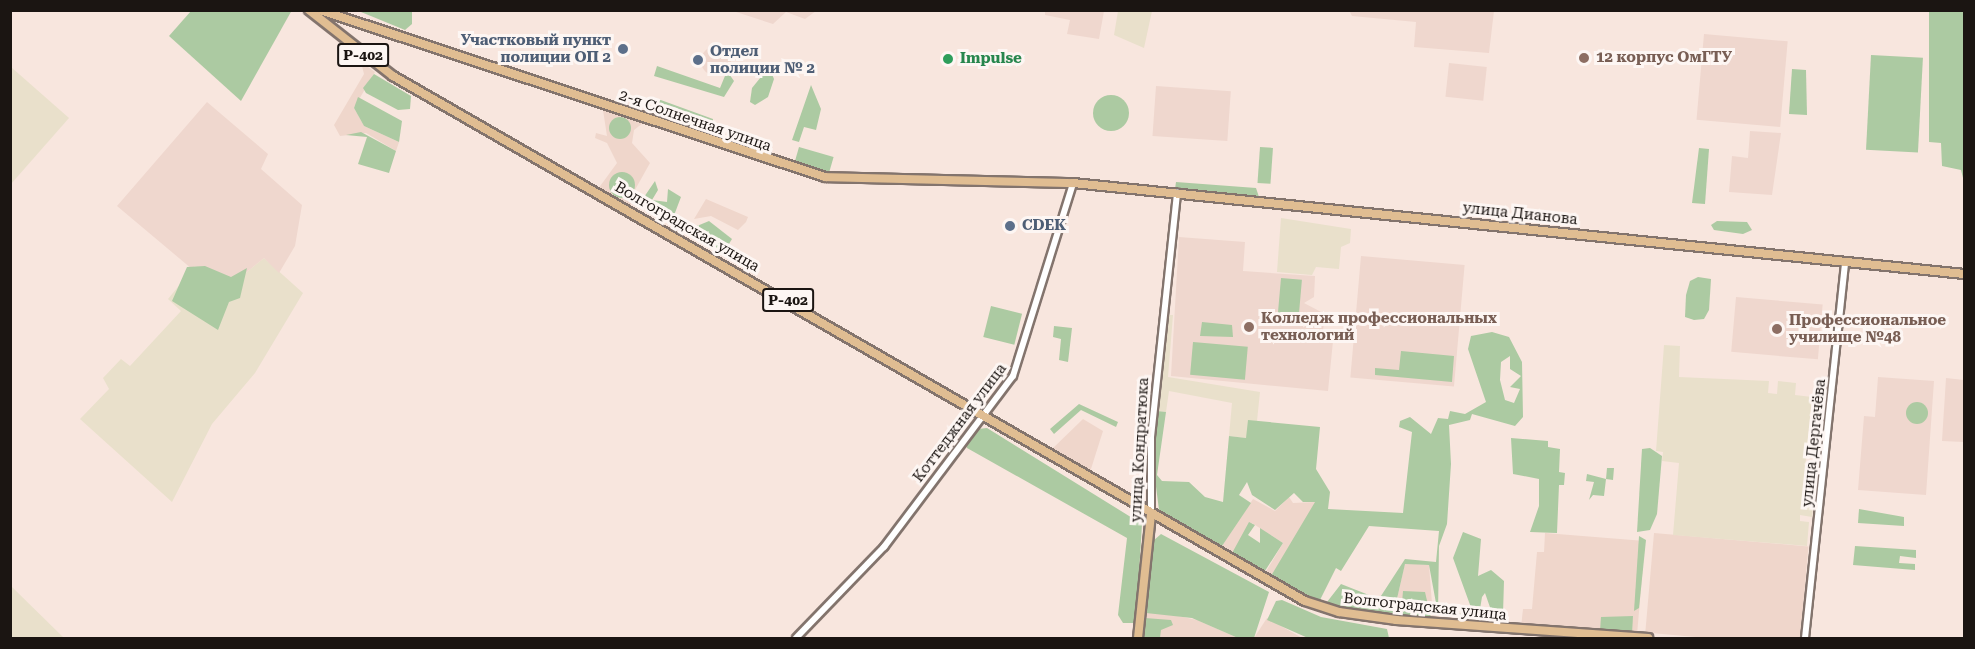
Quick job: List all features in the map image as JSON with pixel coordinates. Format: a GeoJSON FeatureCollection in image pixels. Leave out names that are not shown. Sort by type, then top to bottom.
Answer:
{"type":"FeatureCollection","features":[{"type":"Feature","properties":{"kind":"main road","name":"Волгоградская улица"},"geometry":{"type":"LineString","coordinates":[[309,10],[393,76],[1305,601],[1339,612],[1648,639]]}},
{"type":"Feature","properties":{"kind":"main road","name":"2-я Солнечная улица"},"geometry":{"type":"LineString","coordinates":[[320,10],[818,176],[1073,183]]}},
{"type":"Feature","properties":{"kind":"main road","name":"улица Дианова"},"geometry":{"type":"LineString","coordinates":[[1073,183],[1965,274]]}},
{"type":"Feature","properties":{"kind":"main road","name":"Волгоградская улица"},"geometry":{"type":"LineString","coordinates":[[1151,514],[1278,591],[1328,614],[1583,639]]}},
{"type":"Feature","properties":{"kind":"main road","name":"улица Кондратюка"},"geometry":{"type":"LineString","coordinates":[[1138,639],[1151,514]]}},
{"type":"Feature","properties":{"kind":"street","name":"Коттеджная улица"},"geometry":{"type":"LineString","coordinates":[[796,639],[884,547],[983,416],[1024,351],[1073,183]]}},
{"type":"Feature","properties":{"kind":"street","name":"улица Кондратюка"},"geometry":{"type":"LineString","coordinates":[[1151,514],[1151,437],[1177,192]]}},
{"type":"Feature","properties":{"kind":"street","name":"улица Дергачёва"},"geometry":{"type":"LineString","coordinates":[[1807,637],[1845,262]]}},
{"type":"Feature","properties":{"kind":"shaded area"},"geometry":{"type":"Polygon","coordinates":[[[1349,10],[1494,11],[1489,53],[1414,47],[1416,22],[1352,16],[1349,10]]]}},
{"type":"Feature","properties":{"kind":"shaded area"},"geometry":{"type":"Polygon","coordinates":[[[733,11],[816,11],[805,19],[786,12],[773,24],[733,11]]]}},
{"type":"Feature","properties":{"kind":"shaded area"},"geometry":{"type":"Polygon","coordinates":[[[1045,11],[1104,11],[1099,39],[1067,34],[1070,20],[1045,15],[1045,11]]]}},
{"type":"Feature","properties":{"kind":"shaded area"},"geometry":{"type":"Polygon","coordinates":[[[1118,11],[1152,11],[1144,48],[1114,35],[1118,11]]]}},
{"type":"Feature","properties":{"kind":"shaded area"},"geometry":{"type":"Polygon","coordinates":[[[1704,34],[1788,41],[1780,127],[1697,120],[1704,34]]]}},
{"type":"Feature","properties":{"kind":"shaded area"},"geometry":{"type":"Polygon","coordinates":[[[716,46],[727,50],[731,61],[727,72],[716,76],[705,72],[701,61],[705,50],[716,46]]]}},
{"type":"Feature","properties":{"kind":"shaded area"},"geometry":{"type":"Polygon","coordinates":[[[361,62],[375,72],[354,108],[364,126],[399,142],[396,151],[366,133],[340,136],[334,125],[364,74],[361,62]]]}},
{"type":"Feature","properties":{"kind":"shaded area"},"geometry":{"type":"Polygon","coordinates":[[[1449,63],[1487,67],[1483,101],[1445,97],[1449,63]]]}},
{"type":"Feature","properties":{"kind":"shaded area"},"geometry":{"type":"Polygon","coordinates":[[[11,67],[69,118],[11,184],[11,67]]]}},
{"type":"Feature","properties":{"kind":"shaded area"},"geometry":{"type":"Polygon","coordinates":[[[1156,86],[1231,91],[1227,141],[1153,136],[1156,86]]]}},
{"type":"Feature","properties":{"kind":"shaded area"},"geometry":{"type":"Polygon","coordinates":[[[207,102],[268,154],[261,169],[302,205],[295,246],[279,273],[264,258],[227,288],[195,266],[192,269],[117,206],[207,102]]]}},
{"type":"Feature","properties":{"kind":"shaded area"},"geometry":{"type":"Polygon","coordinates":[[[603,110],[643,123],[634,130],[632,143],[650,163],[631,197],[631,208],[598,189],[617,163],[607,143],[595,138],[596,133],[607,136],[603,110]]]}},
{"type":"Feature","properties":{"kind":"shaded area"},"geometry":{"type":"Polygon","coordinates":[[[1750,131],[1781,133],[1772,195],[1729,192],[1732,156],[1748,158],[1750,131]]]}},
{"type":"Feature","properties":{"kind":"shaded area"},"geometry":{"type":"Polygon","coordinates":[[[706,199],[748,217],[746,222],[738,230],[711,216],[694,219],[706,199]]]}},
{"type":"Feature","properties":{"kind":"shaded area"},"geometry":{"type":"Polygon","coordinates":[[[1281,218],[1351,229],[1350,243],[1341,247],[1339,269],[1316,267],[1312,275],[1277,272],[1281,218]]]}},
{"type":"Feature","properties":{"kind":"shaded area","name":"Колледж профессиональных технологий"},"geometry":{"type":"Polygon","coordinates":[[[1179,237],[1245,242],[1243,271],[1315,276],[1314,297],[1304,303],[1325,314],[1322,339],[1333,341],[1328,391],[1171,376],[1179,237]]]}},
{"type":"Feature","properties":{"kind":"shaded area"},"geometry":{"type":"Polygon","coordinates":[[[1361,256],[1465,265],[1454,387],[1350,378],[1361,256]]]}},
{"type":"Feature","properties":{"kind":"shaded area"},"geometry":{"type":"Polygon","coordinates":[[[264,258],[303,293],[255,373],[212,424],[172,502],[80,419],[109,389],[103,378],[121,359],[130,366],[181,311],[168,299],[195,266],[227,288],[264,258]]]}},
{"type":"Feature","properties":{"kind":"shaded area","name":"Профессиональное училище №48"},"geometry":{"type":"Polygon","coordinates":[[[1736,297],[1823,305],[1818,359],[1731,352],[1736,297]]]}},
{"type":"Feature","properties":{"kind":"shaded area"},"geometry":{"type":"Polygon","coordinates":[[[1167,315],[1173,315],[1168,377],[1260,392],[1257,421],[1246,438],[1229,436],[1232,403],[1169,391],[1166,412],[1157,411],[1167,315]]]}},
{"type":"Feature","properties":{"kind":"shaded area"},"geometry":{"type":"Polygon","coordinates":[[[1664,345],[1680,346],[1679,377],[1769,381],[1768,393],[1777,394],[1778,381],[1796,383],[1795,395],[1812,397],[1805,469],[1816,471],[1812,517],[1800,515],[1800,521],[1809,522],[1807,546],[1673,535],[1679,463],[1662,461],[1663,452],[1656,451],[1664,345]]]}},
{"type":"Feature","properties":{"kind":"shaded area"},"geometry":{"type":"Polygon","coordinates":[[[1878,377],[1934,381],[1926,495],[1858,490],[1864,416],[1875,417],[1878,377]]]}},
{"type":"Feature","properties":{"kind":"shaded area"},"geometry":{"type":"Polygon","coordinates":[[[1946,378],[1964,380],[1964,442],[1942,441],[1946,378]]]}},
{"type":"Feature","properties":{"kind":"shaded area"},"geometry":{"type":"Polygon","coordinates":[[[1083,419],[1103,431],[1090,472],[1051,450],[1083,419]]]}},
{"type":"Feature","properties":{"kind":"shaded area"},"geometry":{"type":"Polygon","coordinates":[[[1289,497],[1293,503],[1315,502],[1314,510],[1272,580],[1264,575],[1283,543],[1252,523],[1231,556],[1220,549],[1253,499],[1275,511],[1289,497]]]}},
{"type":"Feature","properties":{"kind":"shaded area"},"geometry":{"type":"Polygon","coordinates":[[[1545,533],[1645,541],[1637,635],[1521,627],[1523,609],[1532,609],[1537,552],[1544,552],[1545,533]]]}},
{"type":"Feature","properties":{"kind":"shaded area"},"geometry":{"type":"Polygon","coordinates":[[[1654,533],[1808,547],[1800,638],[1707,638],[1645,633],[1654,533]]]}},
{"type":"Feature","properties":{"kind":"shaded area"},"geometry":{"type":"Polygon","coordinates":[[[1405,563],[1429,565],[1432,604],[1442,621],[1393,616],[1405,563]]]}},
{"type":"Feature","properties":{"kind":"shaded area"},"geometry":{"type":"Polygon","coordinates":[[[11,586],[64,638],[11,638],[11,586]]]}},
{"type":"Feature","properties":{"kind":"shaded area"},"geometry":{"type":"Polygon","coordinates":[[[1145,609],[1197,620],[1238,638],[1141,638],[1145,609]]]}},
{"type":"Feature","properties":{"kind":"shaded area"},"geometry":{"type":"Polygon","coordinates":[[[1267,618],[1302,638],[1254,638],[1267,618]]]}},
{"type":"Feature","properties":{"kind":"green space"},"geometry":{"type":"Polygon","coordinates":[[[292,10],[241,101],[169,36],[191,11],[292,10]]]}},
{"type":"Feature","properties":{"kind":"green space"},"geometry":{"type":"Polygon","coordinates":[[[412,11],[412,24],[405,30],[361,12],[412,11]]]}},
{"type":"Feature","properties":{"kind":"green space"},"geometry":{"type":"Polygon","coordinates":[[[1929,11],[1964,11],[1964,182],[1961,170],[1942,166],[1941,143],[1929,142],[1929,11]]]}},
{"type":"Feature","properties":{"kind":"green space"},"geometry":{"type":"Polygon","coordinates":[[[1871,55],[1923,58],[1918,153],[1866,150],[1871,55]]]}},
{"type":"Feature","properties":{"kind":"green space"},"geometry":{"type":"Polygon","coordinates":[[[657,66],[720,88],[727,71],[734,81],[724,97],[654,76],[657,66]]]}},
{"type":"Feature","properties":{"kind":"green space"},"geometry":{"type":"Polygon","coordinates":[[[769,67],[774,79],[768,97],[755,105],[750,102],[752,88],[769,67]]]}},
{"type":"Feature","properties":{"kind":"green space"},"geometry":{"type":"Polygon","coordinates":[[[1792,69],[1806,70],[1807,115],[1789,114],[1792,69]]]}},
{"type":"Feature","properties":{"kind":"green space"},"geometry":{"type":"Polygon","coordinates":[[[374,74],[411,96],[410,109],[398,110],[366,93],[363,88],[374,74]]]}},
{"type":"Feature","properties":{"kind":"green space"},"geometry":{"type":"Polygon","coordinates":[[[811,85],[821,109],[816,130],[804,127],[799,142],[792,140],[811,85]]]}},
{"type":"Feature","properties":{"kind":"green space"},"geometry":{"type":"Polygon","coordinates":[[[1111,95],[1124,100],[1129,113],[1124,126],[1111,131],[1098,126],[1093,113],[1098,100],[1111,95]]]}},
{"type":"Feature","properties":{"kind":"green space"},"geometry":{"type":"Polygon","coordinates":[[[358,97],[402,121],[399,142],[364,126],[354,108],[358,97]]]}},
{"type":"Feature","properties":{"kind":"green space"},"geometry":{"type":"Polygon","coordinates":[[[658,99],[713,119],[713,135],[655,117],[658,99]]]}},
{"type":"Feature","properties":{"kind":"green space"},"geometry":{"type":"Polygon","coordinates":[[[616,117],[624,117],[631,124],[631,132],[624,139],[616,139],[609,132],[609,124],[616,117]]]}},
{"type":"Feature","properties":{"kind":"green space"},"geometry":{"type":"Polygon","coordinates":[[[361,132],[396,151],[389,173],[358,164],[367,137],[346,135],[361,132]]]}},
{"type":"Feature","properties":{"kind":"green space"},"geometry":{"type":"Polygon","coordinates":[[[799,147],[834,157],[828,177],[793,167],[799,147]]]}},
{"type":"Feature","properties":{"kind":"green space"},"geometry":{"type":"Polygon","coordinates":[[[1260,147],[1273,148],[1270,184],[1257,183],[1260,147]]]}},
{"type":"Feature","properties":{"kind":"green space"},"geometry":{"type":"Polygon","coordinates":[[[1699,148],[1709,149],[1705,204],[1692,203],[1699,148]]]}},
{"type":"Feature","properties":{"kind":"green space"},"geometry":{"type":"Polygon","coordinates":[[[622,172],[631,176],[635,185],[631,194],[622,198],[613,194],[609,185],[613,176],[622,172]]]}},
{"type":"Feature","properties":{"kind":"green space"},"geometry":{"type":"Polygon","coordinates":[[[655,181],[658,190],[652,200],[667,202],[668,189],[681,197],[673,218],[651,212],[642,200],[655,181]]]}},
{"type":"Feature","properties":{"kind":"green space"},"geometry":{"type":"Polygon","coordinates":[[[1176,182],[1256,188],[1259,197],[1175,189],[1176,182]]]}},
{"type":"Feature","properties":{"kind":"green space"},"geometry":{"type":"Polygon","coordinates":[[[709,221],[732,239],[724,252],[695,236],[697,226],[709,221]]]}},
{"type":"Feature","properties":{"kind":"green space"},"geometry":{"type":"Polygon","coordinates":[[[1717,221],[1747,222],[1752,230],[1743,234],[1714,230],[1711,225],[1717,221]]]}},
{"type":"Feature","properties":{"kind":"green space"},"geometry":{"type":"Polygon","coordinates":[[[205,266],[231,277],[247,268],[240,298],[229,302],[218,330],[172,301],[187,267],[205,266]]]}},
{"type":"Feature","properties":{"kind":"green space"},"geometry":{"type":"Polygon","coordinates":[[[1698,277],[1711,279],[1709,310],[1704,319],[1694,320],[1685,317],[1686,295],[1690,281],[1698,277]]]}},
{"type":"Feature","properties":{"kind":"green space"},"geometry":{"type":"Polygon","coordinates":[[[1281,278],[1302,280],[1298,321],[1277,319],[1281,278]]]}},
{"type":"Feature","properties":{"kind":"green space"},"geometry":{"type":"Polygon","coordinates":[[[991,306],[1022,314],[1014,345],[983,337],[991,306]]]}},
{"type":"Feature","properties":{"kind":"green space"},"geometry":{"type":"Polygon","coordinates":[[[1202,322],[1232,325],[1233,337],[1200,336],[1202,322]]]}},
{"type":"Feature","properties":{"kind":"green space"},"geometry":{"type":"Polygon","coordinates":[[[1054,326],[1072,328],[1068,362],[1059,360],[1061,339],[1053,337],[1054,326]]]}},
{"type":"Feature","properties":{"kind":"green space"},"geometry":{"type":"Polygon","coordinates":[[[1492,332],[1509,337],[1522,362],[1523,417],[1515,426],[1472,414],[1470,420],[1449,425],[1451,464],[1447,524],[1439,546],[1438,614],[1429,565],[1405,564],[1393,616],[1342,610],[1327,602],[1341,584],[1379,599],[1405,559],[1436,562],[1439,531],[1369,526],[1341,571],[1336,568],[1318,604],[1271,576],[1315,502],[1303,502],[1294,493],[1275,510],[1252,495],[1247,482],[1239,495],[1251,503],[1220,549],[1159,510],[1154,471],[1157,411],[1166,412],[1157,475],[1162,481],[1189,482],[1205,497],[1223,502],[1229,436],[1246,438],[1248,420],[1320,427],[1316,469],[1330,492],[1328,509],[1403,513],[1412,432],[1399,427],[1400,421],[1410,417],[1431,434],[1438,418],[1448,419],[1450,411],[1465,414],[1486,402],[1468,349],[1471,336],[1492,332]],[[1510,356],[1501,362],[1500,380],[1505,400],[1514,403],[1520,389],[1510,387],[1521,376],[1510,369],[1510,356]]]}},
{"type":"Feature","properties":{"kind":"green space"},"geometry":{"type":"Polygon","coordinates":[[[1193,342],[1248,347],[1245,380],[1190,375],[1193,342]]]}},
{"type":"Feature","properties":{"kind":"green space"},"geometry":{"type":"Polygon","coordinates":[[[1401,351],[1454,356],[1452,382],[1375,375],[1375,368],[1399,370],[1401,351]]]}},
{"type":"Feature","properties":{"kind":"green space"},"geometry":{"type":"Polygon","coordinates":[[[1917,402],[1925,405],[1928,413],[1925,421],[1917,424],[1909,421],[1906,413],[1909,405],[1917,402]]]}},
{"type":"Feature","properties":{"kind":"green space"},"geometry":{"type":"Polygon","coordinates":[[[1079,404],[1118,422],[1116,427],[1081,410],[1054,434],[1050,429],[1079,404]]]}},
{"type":"Feature","properties":{"kind":"green space"},"geometry":{"type":"Polygon","coordinates":[[[987,428],[1142,524],[1136,623],[1123,623],[1118,615],[1127,538],[967,448],[965,442],[978,429],[987,428]]]}},
{"type":"Feature","properties":{"kind":"green space"},"geometry":{"type":"Polygon","coordinates":[[[1511,438],[1548,441],[1548,447],[1560,449],[1559,472],[1565,473],[1564,485],[1559,485],[1557,533],[1530,532],[1539,506],[1539,479],[1513,474],[1511,438]]]}},
{"type":"Feature","properties":{"kind":"green space"},"geometry":{"type":"Polygon","coordinates":[[[1650,448],[1662,456],[1657,514],[1650,530],[1637,532],[1642,449],[1650,448]]]}},
{"type":"Feature","properties":{"kind":"green space"},"geometry":{"type":"Polygon","coordinates":[[[1607,468],[1614,468],[1613,480],[1606,479],[1607,468]]]}},
{"type":"Feature","properties":{"kind":"green space"},"geometry":{"type":"Polygon","coordinates":[[[1587,474],[1606,479],[1604,496],[1593,495],[1589,500],[1594,482],[1586,481],[1587,474]]]}},
{"type":"Feature","properties":{"kind":"green space"},"geometry":{"type":"Polygon","coordinates":[[[1859,509],[1904,517],[1904,526],[1858,523],[1859,509]]]}},
{"type":"Feature","properties":{"kind":"green space"},"geometry":{"type":"Polygon","coordinates":[[[1249,522],[1255,525],[1248,535],[1260,543],[1260,528],[1283,543],[1263,574],[1231,555],[1249,522]]]}},
{"type":"Feature","properties":{"kind":"green space"},"geometry":{"type":"Polygon","coordinates":[[[1463,532],[1481,539],[1478,576],[1491,570],[1504,581],[1503,614],[1492,613],[1485,593],[1482,597],[1480,609],[1488,621],[1441,615],[1473,613],[1453,558],[1463,532]]]}},
{"type":"Feature","properties":{"kind":"green space"},"geometry":{"type":"Polygon","coordinates":[[[1161,534],[1269,592],[1254,638],[1238,638],[1192,618],[1146,613],[1153,541],[1161,534]]]}},
{"type":"Feature","properties":{"kind":"green space"},"geometry":{"type":"Polygon","coordinates":[[[1639,536],[1646,540],[1639,608],[1634,611],[1639,536]]]}},
{"type":"Feature","properties":{"kind":"green space"},"geometry":{"type":"Polygon","coordinates":[[[1855,546],[1916,550],[1916,558],[1900,556],[1899,563],[1915,564],[1915,570],[1853,565],[1855,546]]]}},
{"type":"Feature","properties":{"kind":"green space"},"geometry":{"type":"Polygon","coordinates":[[[1403,591],[1425,592],[1431,618],[1401,615],[1403,591]]]}},
{"type":"Feature","properties":{"kind":"green space"},"geometry":{"type":"Polygon","coordinates":[[[1282,600],[1321,617],[1387,629],[1389,638],[1308,638],[1267,620],[1276,601],[1282,600]]]}},
{"type":"Feature","properties":{"kind":"green space"},"geometry":{"type":"Polygon","coordinates":[[[1633,616],[1632,634],[1600,631],[1601,617],[1633,616]]]}},
{"type":"Feature","properties":{"kind":"green space"},"geometry":{"type":"Polygon","coordinates":[[[1145,618],[1171,620],[1173,625],[1161,630],[1160,638],[1143,638],[1145,618]]]}},
{"type":"Feature","properties":{"kind":"place","name":"Участковый пункт полиции ОП 2"},"geometry":{"type":"Point","coordinates":[623,49]}},
{"type":"Feature","properties":{"kind":"place","name":"12 корпус ОмГТУ"},"geometry":{"type":"Point","coordinates":[1584,58]}},
{"type":"Feature","properties":{"kind":"place","name":"Impulse"},"geometry":{"type":"Point","coordinates":[948,59]}},
{"type":"Feature","properties":{"kind":"place","name":"Отдел полиции № 2"},"geometry":{"type":"Point","coordinates":[698,60]}},
{"type":"Feature","properties":{"kind":"place","name":"CDEK"},"geometry":{"type":"Point","coordinates":[1010,226]}},
{"type":"Feature","properties":{"kind":"place","name":"Колледж профессиональных технологий"},"geometry":{"type":"Point","coordinates":[1249,327]}},
{"type":"Feature","properties":{"kind":"place","name":"Профессиональное училище №48"},"geometry":{"type":"Point","coordinates":[1777,329]}}]}
